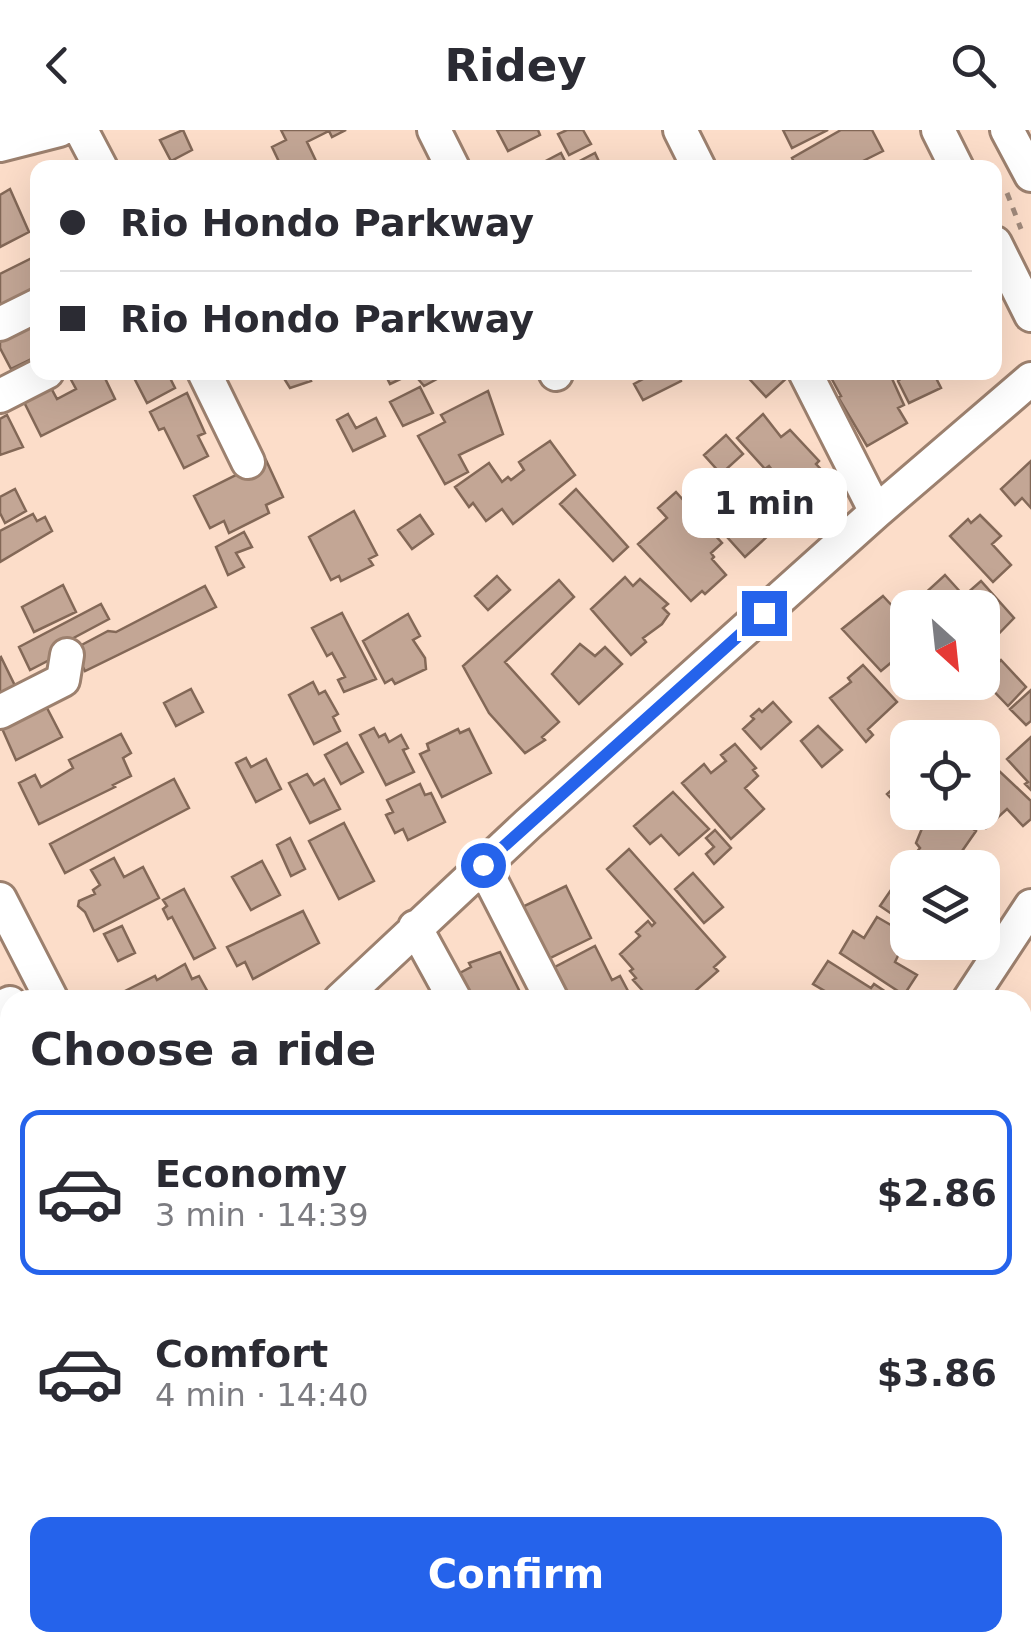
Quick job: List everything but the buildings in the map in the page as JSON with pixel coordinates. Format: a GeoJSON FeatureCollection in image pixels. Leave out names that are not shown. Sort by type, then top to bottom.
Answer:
{"type":"FeatureCollection","features":[{"type":"Feature","properties":{"kind":"street"},"geometry":{"type":"LineString","coordinates":[[0,145],[59,130]]}},
{"type":"Feature","properties":{"kind":"street"},"geometry":{"type":"LineString","coordinates":[[82,130],[97,160]]}},
{"type":"Feature","properties":{"kind":"street"},"geometry":{"type":"LineString","coordinates":[[434,130],[449,160]]}},
{"type":"Feature","properties":{"kind":"street"},"geometry":{"type":"LineString","coordinates":[[680,130],[695,160]]}},
{"type":"Feature","properties":{"kind":"street"},"geometry":{"type":"LineString","coordinates":[[938,130],[953,160]]}},
{"type":"Feature","properties":{"kind":"street"},"geometry":{"type":"LineString","coordinates":[[1007,130],[1017,179]]}},
{"type":"Feature","properties":{"kind":"street"},"geometry":{"type":"LineString","coordinates":[[1009,238],[1031,315]]}},
{"type":"Feature","properties":{"kind":"street"},"geometry":{"type":"LineString","coordinates":[[0,324],[30,308]]}},
{"type":"Feature","properties":{"kind":"street"},"geometry":{"type":"LineString","coordinates":[[350,990],[483,865],[876,512],[1031,379]]}},
{"type":"Feature","properties":{"kind":"street"},"geometry":{"type":"LineString","coordinates":[[0,396],[31,380]]}},
{"type":"Feature","properties":{"kind":"street"},"geometry":{"type":"LineString","coordinates":[[208,380],[248,462]]}},
{"type":"Feature","properties":{"kind":"street"},"geometry":{"type":"LineString","coordinates":[[808,380],[876,512]]}},
{"type":"Feature","properties":{"kind":"street"},"geometry":{"type":"LineString","coordinates":[[0,712],[63,680],[67,654]]}},
{"type":"Feature","properties":{"kind":"street"},"geometry":{"type":"LineString","coordinates":[[483,865],[547,990]]}},
{"type":"Feature","properties":{"kind":"street"},"geometry":{"type":"LineString","coordinates":[[0,899],[27,990]]}},
{"type":"Feature","properties":{"kind":"street"},"geometry":{"type":"LineString","coordinates":[[976,990],[1031,906]]}},
{"type":"Feature","properties":{"kind":"street"},"geometry":{"type":"LineString","coordinates":[[415,927],[450,990]]}},
{"type":"Feature","properties":{"kind":"path"},"geometry":{"type":"LineString","coordinates":[[1009,238],[1017,179]]}},
{"type":"Feature","properties":{"kind":"route"},"geometry":{"type":"LineString","coordinates":[[483,865],[764,613]]}}]}
